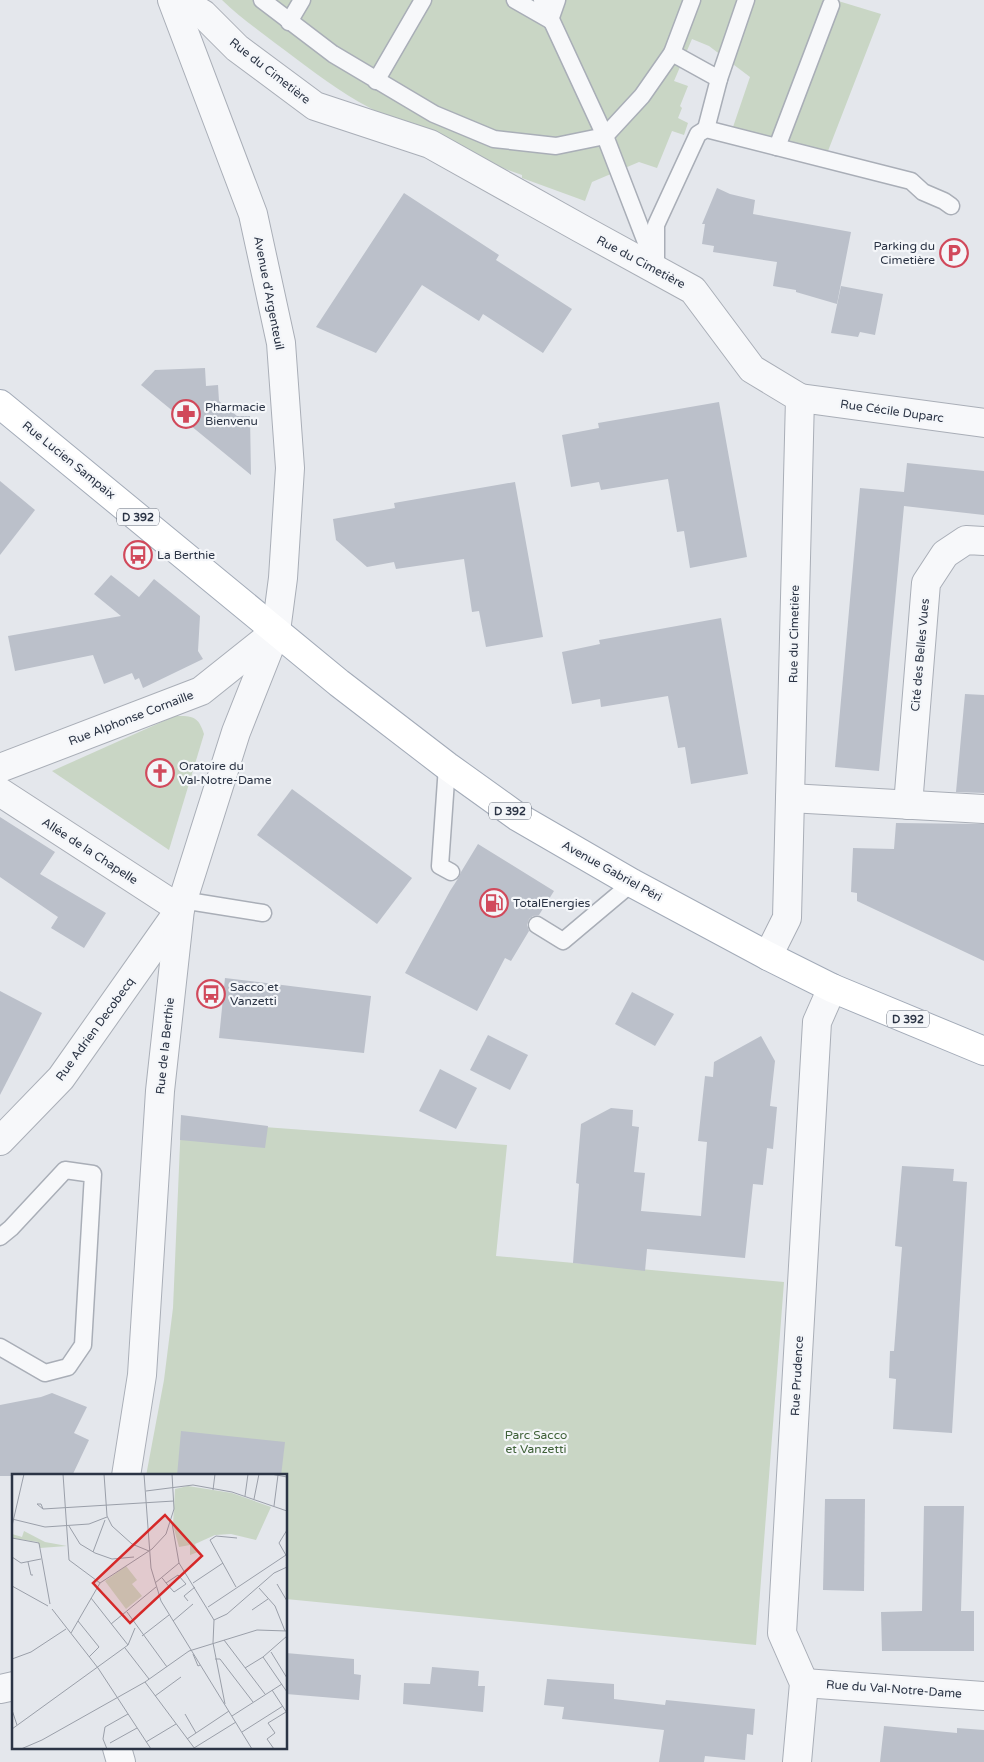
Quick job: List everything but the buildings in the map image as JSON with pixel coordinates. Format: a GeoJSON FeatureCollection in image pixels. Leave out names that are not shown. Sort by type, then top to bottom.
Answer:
{"type":"FeatureCollection","features":[{"type":"Feature","properties":{"kind":"main road","name":"Rue Lucien Sampaix"},"geometry":{"type":"LineString","coordinates":[[0,404],[276,631]]}},
{"type":"Feature","properties":{"kind":"main road","name":"Avenue Gabriel Péri"},"geometry":{"type":"LineString","coordinates":[[276,631],[339,683],[447,766],[518,817],[632,883],[768,956],[832,988],[984,1051]]}},
{"type":"Feature","properties":{"kind":"street","name":"Avenue d'Argenteuil"},"geometry":{"type":"LineString","coordinates":[[172,0],[253,214],[281,343],[290,468],[283,578],[276,631]]}},
{"type":"Feature","properties":{"kind":"street","name":"Rue du Cimetière"},"geometry":{"type":"LineString","coordinates":[[179,0],[203,14],[237,48],[315,106],[430,144],[571,224],[693,290],[752,369],[800,398],[787,918],[768,956]]}},
{"type":"Feature","properties":{"kind":"street"},"geometry":{"type":"LineString","coordinates":[[192,55],[224,35]]}},
{"type":"Feature","properties":{"kind":"street","name":"Rue Cécile Duparc"},"geometry":{"type":"LineString","coordinates":[[800,398],[984,423]]}},
{"type":"Feature","properties":{"kind":"street","name":"Cité des Belles Vues"},"geometry":{"type":"LineString","coordinates":[[908,805],[926,583],[945,554],[966,540],[984,541]]}},
{"type":"Feature","properties":{"kind":"street","name":"Rue Alphonse Cornaille"},"geometry":{"type":"LineString","coordinates":[[0,768],[201,691],[276,631]]}},
{"type":"Feature","properties":{"kind":"street","name":"Rue de la Berthie"},"geometry":{"type":"LineString","coordinates":[[126,1474],[142,1375],[160,1091],[181,905],[236,732],[276,631]]}},
{"type":"Feature","properties":{"kind":"street","name":"Allée de la Chapelle"},"geometry":{"type":"LineString","coordinates":[[0,792],[181,905]]}},
{"type":"Feature","properties":{"kind":"street"},"geometry":{"type":"LineString","coordinates":[[790,798],[984,809]]}},
{"type":"Feature","properties":{"kind":"street","name":"Rue Adrien Decobecq"},"geometry":{"type":"LineString","coordinates":[[0,1140],[61,1078],[181,905]]}},
{"type":"Feature","properties":{"kind":"street","name":"Rue Prudence"},"geometry":{"type":"LineString","coordinates":[[797,1762],[804,1682],[782,1633],[817,1022],[832,988]]}},
{"type":"Feature","properties":{"kind":"street","name":"Rue du Val-Notre-Dame"},"geometry":{"type":"LineString","coordinates":[[804,1682],[984,1696]]}},
{"type":"Feature","properties":{"kind":"lane"},"geometry":{"type":"LineString","coordinates":[[262,0],[333,54],[434,114],[494,139],[556,146],[606,136],[642,96],[672,53],[692,0]]}},
{"type":"Feature","properties":{"kind":"lane"},"geometry":{"type":"LineString","coordinates":[[289,22],[302,0]]}},
{"type":"Feature","properties":{"kind":"lane"},"geometry":{"type":"LineString","coordinates":[[376,81],[423,0]]}},
{"type":"Feature","properties":{"kind":"lane"},"geometry":{"type":"LineString","coordinates":[[515,0],[550,20]]}},
{"type":"Feature","properties":{"kind":"lane"},"geometry":{"type":"LineString","coordinates":[[542,0],[606,136],[656,269]]}},
{"type":"Feature","properties":{"kind":"lane"},"geometry":{"type":"LineString","coordinates":[[550,20],[557,0]]}},
{"type":"Feature","properties":{"kind":"lane"},"geometry":{"type":"LineString","coordinates":[[656,269],[656,225],[698,134],[706,129],[719,79],[746,0]]}},
{"type":"Feature","properties":{"kind":"lane"},"geometry":{"type":"LineString","coordinates":[[777,147],[831,5]]}},
{"type":"Feature","properties":{"kind":"lane"},"geometry":{"type":"LineString","coordinates":[[672,53],[719,79]]}},
{"type":"Feature","properties":{"kind":"lane"},"geometry":{"type":"LineString","coordinates":[[706,129],[911,181],[923,192],[951,206]]}},
{"type":"Feature","properties":{"kind":"lane"},"geometry":{"type":"LineString","coordinates":[[447,766],[440,866],[451,872]]}},
{"type":"Feature","properties":{"kind":"lane"},"geometry":{"type":"LineString","coordinates":[[537,925],[563,941],[632,883]]}},
{"type":"Feature","properties":{"kind":"lane"},"geometry":{"type":"LineString","coordinates":[[181,905],[263,913]]}},
{"type":"Feature","properties":{"kind":"lane"},"geometry":{"type":"LineString","coordinates":[[0,1237],[11,1228],[64,1170],[93,1174],[83,1345],[68,1367],[46,1373],[0,1347]]}},
{"type":"Feature","properties":{"kind":"green space"},"geometry":{"type":"Polygon","coordinates":[[[222,0],[835,0],[881,14],[828,151],[733,127],[750,77],[709,46],[692,39],[674,81],[688,86],[680,106],[682,108],[678,118],[688,123],[684,135],[672,131],[657,168],[639,162],[592,182],[585,201],[522,178],[522,175],[439,142],[359,102],[295,58],[222,0]]]}},
{"type":"Feature","properties":{"kind":"green space"},"geometry":{"type":"Polygon","coordinates":[[[175,716],[194,718],[204,734],[169,850],[52,771],[175,716]]]}},
{"type":"Feature","properties":{"kind":"green space","name":"Parc Sacco et Vanzetti"},"geometry":{"type":"Polygon","coordinates":[[[181,1121],[507,1145],[496,1256],[784,1282],[756,1645],[288,1599],[288,1474],[146,1474],[164,1380],[173,1308],[181,1121]]]}},
{"type":"Feature","properties":{"kind":"place","name":"Parking du Cimetière"},"geometry":{"type":"Point","coordinates":[954,253]}},
{"type":"Feature","properties":{"kind":"place","name":"Pharmacie Bienvenu"},"geometry":{"type":"Point","coordinates":[186,414]}},
{"type":"Feature","properties":{"kind":"place","name":"La Berthie"},"geometry":{"type":"Point","coordinates":[138,555]}},
{"type":"Feature","properties":{"kind":"place","name":"Oratoire du Val-Notre-Dame"},"geometry":{"type":"Point","coordinates":[160,773]}},
{"type":"Feature","properties":{"kind":"place","name":"TotalEnergies"},"geometry":{"type":"Point","coordinates":[494,903]}},
{"type":"Feature","properties":{"kind":"place","name":"Sacco et Vanzetti"},"geometry":{"type":"Point","coordinates":[211,994]}}]}
